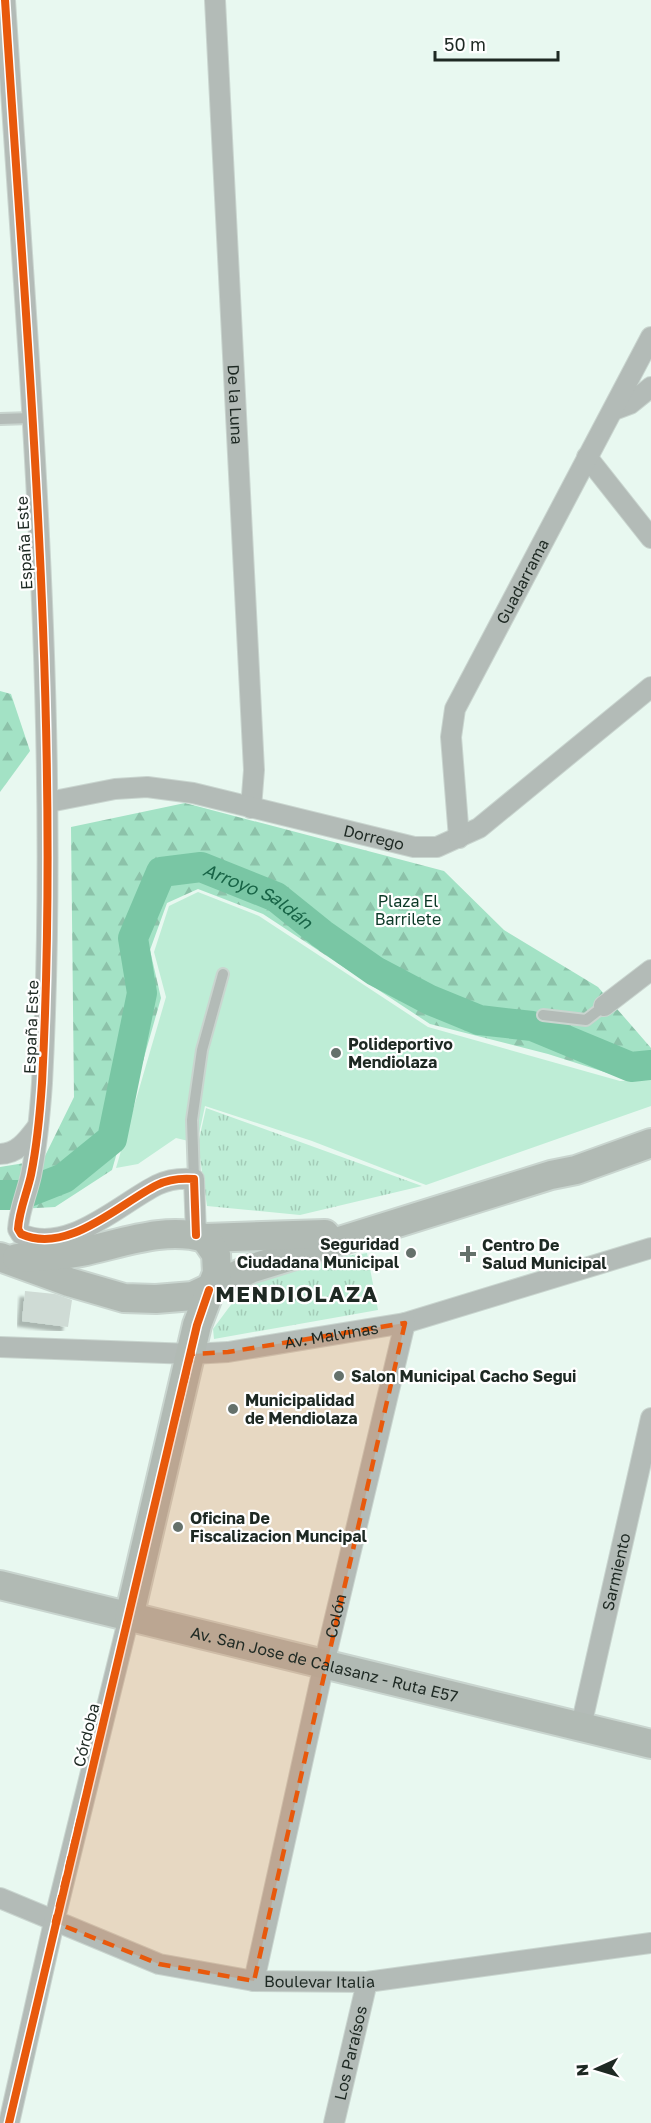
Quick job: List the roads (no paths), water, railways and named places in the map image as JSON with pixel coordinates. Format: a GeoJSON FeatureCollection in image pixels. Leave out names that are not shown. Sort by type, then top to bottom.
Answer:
{"type":"FeatureCollection","features":[{"type":"Feature","properties":{"kind":"main road"},"geometry":{"type":"LineString","coordinates":[[551,1174],[573,1162],[651,1131]]}},
{"type":"Feature","properties":{"kind":"main road"},"geometry":{"type":"LineString","coordinates":[[116,1243],[107,1261],[106,1272],[114,1290],[131,1299],[176,1298],[209,1290],[250,1269],[551,1174],[576,1170],[651,1143]]}},
{"type":"Feature","properties":{"kind":"main road"},"geometry":{"type":"LineString","coordinates":[[3,1258],[61,1255],[138,1238],[371,1231]]}},
{"type":"Feature","properties":{"kind":"main road","name":"Córdoba"},"geometry":{"type":"LineString","coordinates":[[129,1617],[192,1354],[209,1290],[217,1272],[218,1263],[212,1246],[200,1237]]}},
{"type":"Feature","properties":{"kind":"main road"},"geometry":{"type":"LineString","coordinates":[[3,1258],[69,1282],[131,1299],[173,1315],[187,1335],[192,1354]]}},
{"type":"Feature","properties":{"kind":"main road","name":"Av. San Jose de Calasanz - Ruta E57"},"geometry":{"type":"LineString","coordinates":[[0,1585],[651,1744]]}},
{"type":"Feature","properties":{"kind":"street","name":"España Este"},"geometry":{"type":"LineString","coordinates":[[4,0],[31,418],[48,802],[48,935],[42,1085],[31,1174],[18,1229],[21,1234],[37,1238],[56,1237],[91,1226],[158,1184],[178,1178],[194,1179]]}},
{"type":"Feature","properties":{"kind":"street","name":"De la Luna"},"geometry":{"type":"LineString","coordinates":[[215,0],[254,770],[251,808]]}},
{"type":"Feature","properties":{"kind":"street","name":"Guadarrama"},"geometry":{"type":"LineString","coordinates":[[459,838],[451,737],[455,709],[651,337]]}},
{"type":"Feature","properties":{"kind":"street"},"geometry":{"type":"LineString","coordinates":[[614,410],[630,404],[651,387]]}},
{"type":"Feature","properties":{"kind":"street"},"geometry":{"type":"LineString","coordinates":[[587,457],[651,538]]}},
{"type":"Feature","properties":{"kind":"street","name":"Dorrego"},"geometry":{"type":"LineString","coordinates":[[48,802],[115,789],[147,787],[193,793],[414,848],[436,847],[479,828],[651,687]]}},
{"type":"Feature","properties":{"kind":"street"},"geometry":{"type":"LineString","coordinates":[[604,1006],[651,970]]}},
{"type":"Feature","properties":{"kind":"street"},"geometry":{"type":"LineString","coordinates":[[0,1154],[8,1154],[23,1145],[38,1126]]}},
{"type":"Feature","properties":{"kind":"street"},"geometry":{"type":"LineString","coordinates":[[194,1179],[200,1237]]}},
{"type":"Feature","properties":{"kind":"street","name":"Av. Malvinas"},"geometry":{"type":"LineString","coordinates":[[0,1347],[192,1354],[228,1352],[405,1323],[651,1248]]}},
{"type":"Feature","properties":{"kind":"street","name":"Colón"},"geometry":{"type":"LineString","coordinates":[[254,1981],[324,1664],[405,1323]]}},
{"type":"Feature","properties":{"kind":"street","name":"Sarmiento"},"geometry":{"type":"LineString","coordinates":[[581,1726],[651,1418]]}},
{"type":"Feature","properties":{"kind":"street","name":"Córdoba"},"geometry":{"type":"LineString","coordinates":[[9,2123],[54,1922],[129,1617]]}},
{"type":"Feature","properties":{"kind":"street","name":"Boulevar Italia"},"geometry":{"type":"LineString","coordinates":[[0,1898],[159,1964],[254,1981],[367,1982],[651,1943]]}},
{"type":"Feature","properties":{"kind":"street","name":"Los Paraísos"},"geometry":{"type":"LineString","coordinates":[[334,2123],[367,1982]]}},
{"type":"Feature","properties":{"kind":"lane"},"geometry":{"type":"LineString","coordinates":[[0,419],[31,418]]}},
{"type":"Feature","properties":{"kind":"lane"},"geometry":{"type":"LineString","coordinates":[[194,1179],[192,1120],[202,1050],[224,974]]}},
{"type":"Feature","properties":{"kind":"lane"},"geometry":{"type":"LineString","coordinates":[[543,1015],[586,1020],[604,1006]]}},
{"type":"Feature","properties":{"kind":"waterway","name":"Arroyo Saldán"},"geometry":{"type":"LineString","coordinates":[[0,1195],[21,1195],[64,1178],[112,1139],[142,993],[133,938],[161,872],[201,867],[276,897],[322,934],[375,971],[430,1000],[479,1020],[532,1026],[631,1067],[651,1065]]}},
{"type":"Feature","properties":{"kind":"place","name":"Polideportivo Mendiolaza"},"geometry":{"type":"Point","coordinates":[336,1053]}},
{"type":"Feature","properties":{"kind":"place","name":"Seguridad Ciudadana Municipal"},"geometry":{"type":"Point","coordinates":[411,1253]}},
{"type":"Feature","properties":{"kind":"place","name":"Centro De Salud Municipal"},"geometry":{"type":"Point","coordinates":[468,1254]}},
{"type":"Feature","properties":{"kind":"place","name":"Salon Municipal Cacho Segui"},"geometry":{"type":"Point","coordinates":[339,1376]}},
{"type":"Feature","properties":{"kind":"place","name":"Municipalidad de Mendiolaza"},"geometry":{"type":"Point","coordinates":[233,1409]}},
{"type":"Feature","properties":{"kind":"place","name":"Oficina De Fiscalizacion Muncipal"},"geometry":{"type":"Point","coordinates":[178,1527]}},
{"type":"Feature","properties":{"kind":"district","name":"MENDIOLAZA"},"geometry":{"type":"Point","coordinates":[297,1293]}},
{"type":"Feature","properties":{"kind":"park label","name":"Plaza El Barrilete"},"geometry":{"type":"Point","coordinates":[408,910]}}]}
